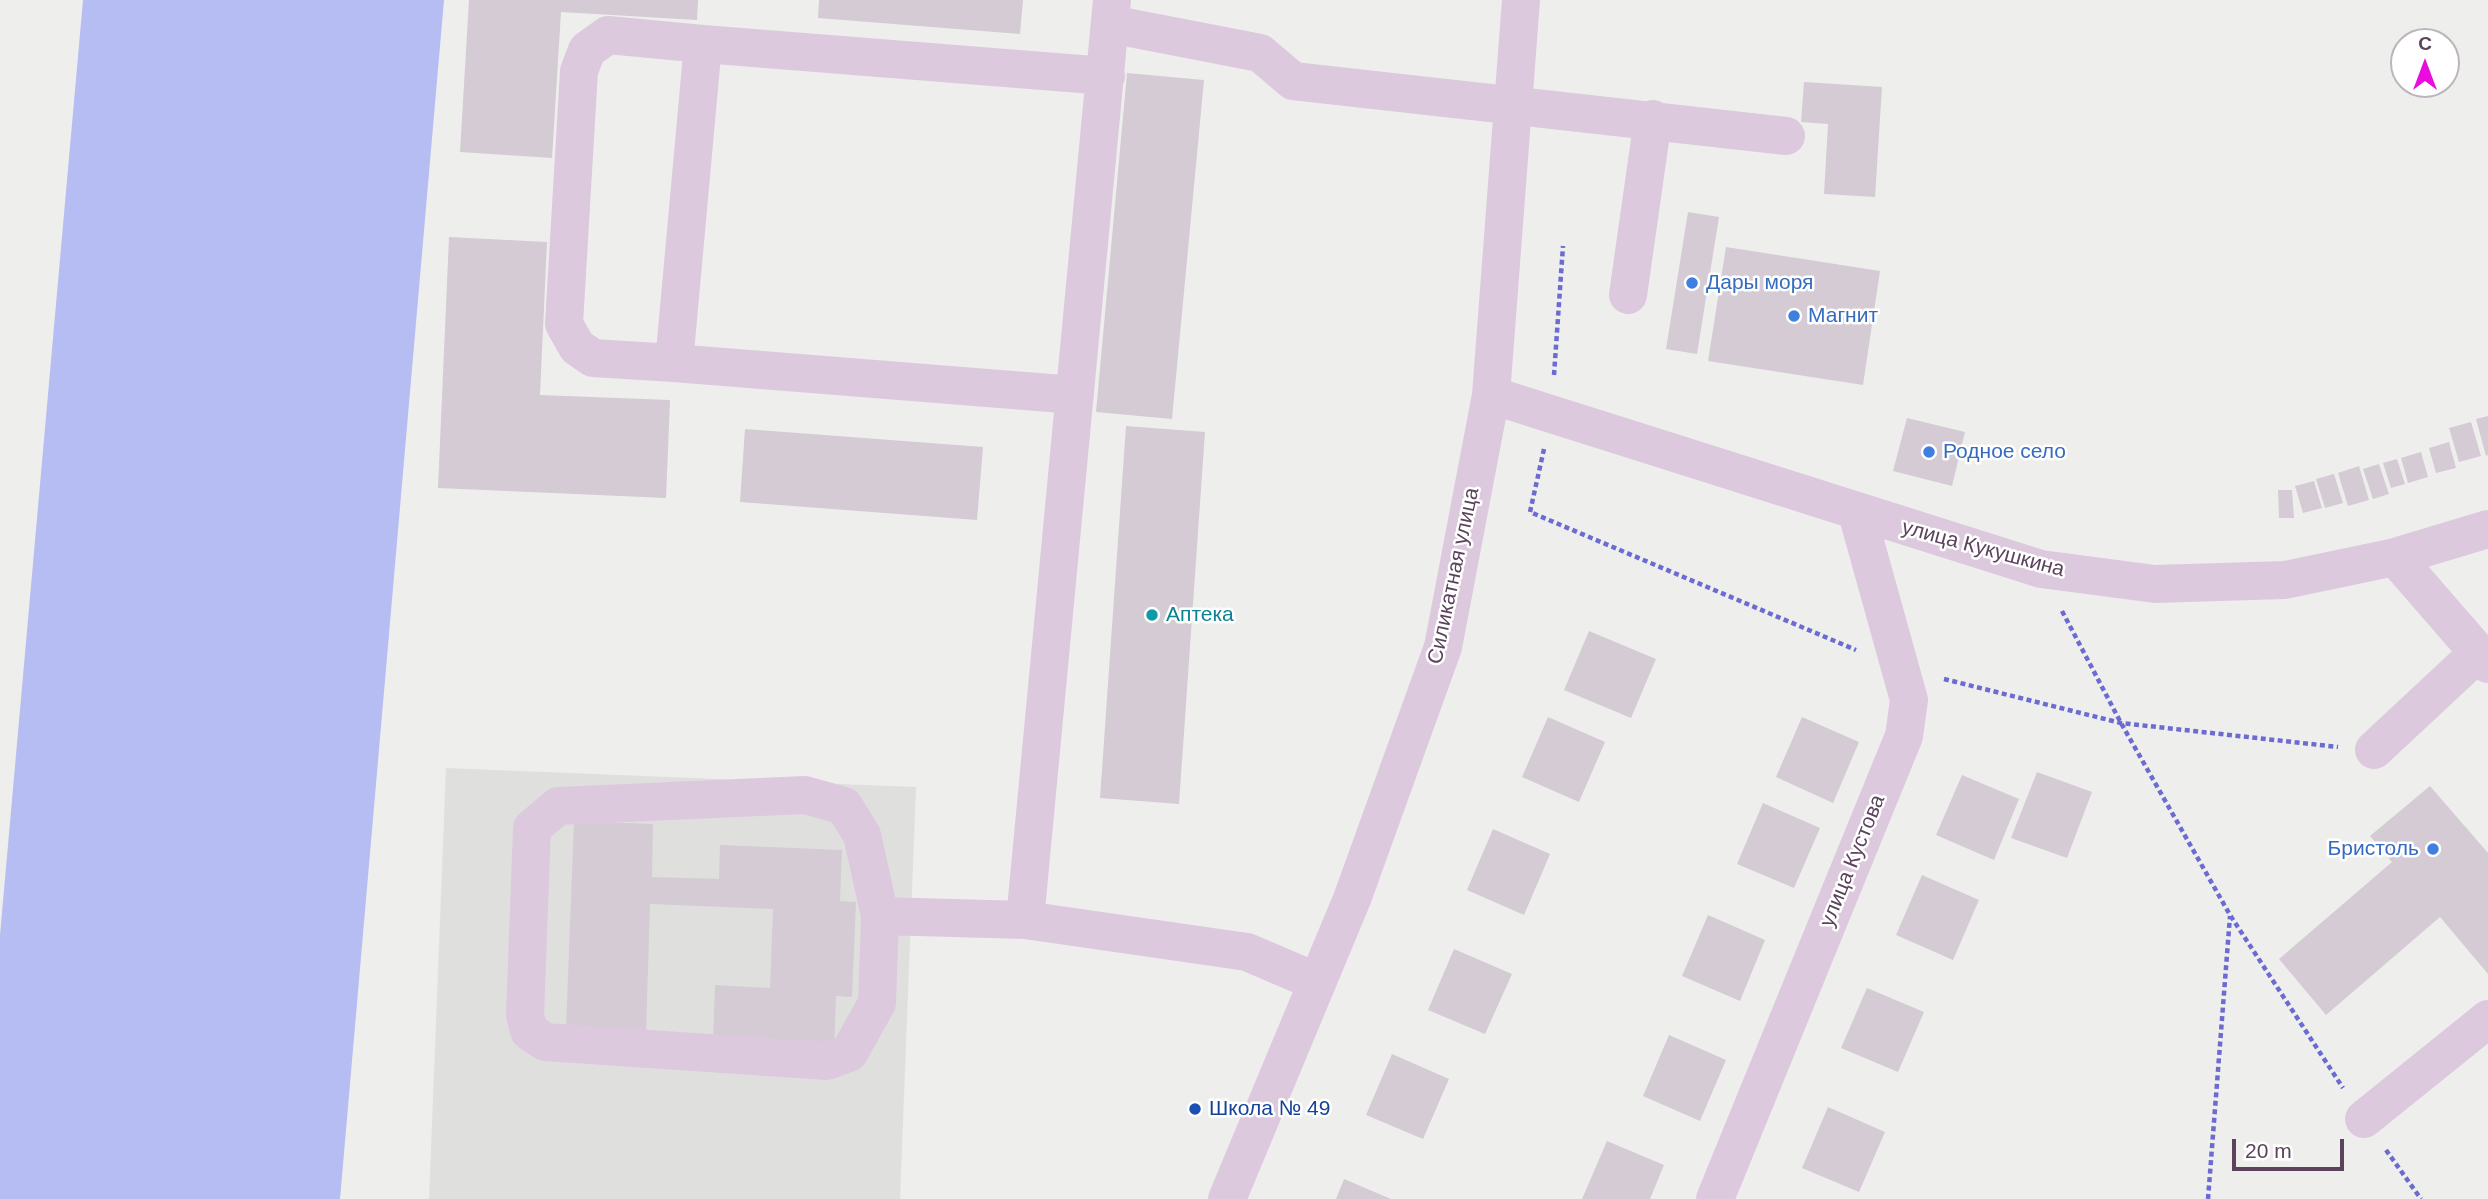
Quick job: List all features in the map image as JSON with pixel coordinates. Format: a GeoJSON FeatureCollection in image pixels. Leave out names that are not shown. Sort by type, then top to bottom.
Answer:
{"type":"FeatureCollection","features":[{"type":"Feature","properties":{"kind":"street","name":"Силикатная улица"},"geometry":{"type":"LineString","coordinates":[[1227,1199],[1352,899],[1443,647],[1491,396],[1521,0]]}},
{"type":"Feature","properties":{"kind":"street"},"geometry":{"type":"LineString","coordinates":[[1025,920],[1111,12],[1260,53],[1293,81],[1513,107],[1653,119],[1786,136]]}},
{"type":"Feature","properties":{"kind":"street"},"geometry":{"type":"LineString","coordinates":[[1074,396],[593,358],[577,347],[564,324],[579,71],[587,50],[608,35],[1106,76]]}},
{"type":"Feature","properties":{"kind":"street"},"geometry":{"type":"LineString","coordinates":[[674,363],[703,44]]}},
{"type":"Feature","properties":{"kind":"street"},"geometry":{"type":"LineString","coordinates":[[1628,295],[1653,119]]}},
{"type":"Feature","properties":{"kind":"street","name":"улица Кукушкина"},"geometry":{"type":"LineString","coordinates":[[1491,396],[2041,569],[2155,584],[2285,580],[2395,557],[2488,529]]}},
{"type":"Feature","properties":{"kind":"street","name":"улица Кустова"},"geometry":{"type":"LineString","coordinates":[[1715,1199],[1904,736],[1909,700],[1857,513]]}},
{"type":"Feature","properties":{"kind":"street"},"geometry":{"type":"LineString","coordinates":[[2374,750],[2483,659],[2395,557]]}},
{"type":"Feature","properties":{"kind":"street"},"geometry":{"type":"LineString","coordinates":[[805,795],[844,806],[862,835],[880,916],[877,1003],[849,1053],[827,1061],[545,1041],[529,1031],[525,1015],[532,828],[558,806],[805,795]]}},
{"type":"Feature","properties":{"kind":"street"},"geometry":{"type":"LineString","coordinates":[[880,916],[1025,920],[1247,952],[1317,982]]}},
{"type":"Feature","properties":{"kind":"street"},"geometry":{"type":"LineString","coordinates":[[2364,1119],[2488,1019]]}},
{"type":"Feature","properties":{"kind":"path"},"geometry":{"type":"LineString","coordinates":[[1563,246],[1551,415],[1530,512],[1900,668],[2121,723],[2374,750]]}},
{"type":"Feature","properties":{"kind":"path"},"geometry":{"type":"LineString","coordinates":[[2041,569],[2121,723],[2230,915],[2364,1119],[2421,1199]]}},
{"type":"Feature","properties":{"kind":"path"},"geometry":{"type":"LineString","coordinates":[[2208,1199],[2230,915]]}},
{"type":"Feature","properties":{"kind":"shaded area"},"geometry":{"type":"Polygon","coordinates":[[[83,0],[444,0],[340,1199],[0,1199],[0,935],[83,0]]]}},
{"type":"Feature","properties":{"kind":"shaded area"},"geometry":{"type":"Polygon","coordinates":[[[446,768],[916,787],[900,1199],[429,1199],[446,768]]]}},
{"type":"Feature","properties":{"kind":"building"},"geometry":{"type":"Polygon","coordinates":[[[469,0],[698,0],[697,20],[561,12],[552,158],[460,152],[469,0]]]}},
{"type":"Feature","properties":{"kind":"building"},"geometry":{"type":"Polygon","coordinates":[[[819,0],[1023,0],[1020,34],[818,18],[819,0]]]}},
{"type":"Feature","properties":{"kind":"building"},"geometry":{"type":"Polygon","coordinates":[[[1127,73],[1204,80],[1172,419],[1096,412],[1127,73]]]}},
{"type":"Feature","properties":{"kind":"building"},"geometry":{"type":"Polygon","coordinates":[[[1804,82],[1882,87],[1875,197],[1824,194],[1828,124],[1801,122],[1804,82]]]}},
{"type":"Feature","properties":{"kind":"building","name":"Дары моря"},"geometry":{"type":"Polygon","coordinates":[[[1688,212],[1719,217],[1697,354],[1666,349],[1688,212]]]}},
{"type":"Feature","properties":{"kind":"building"},"geometry":{"type":"Polygon","coordinates":[[[449,237],[547,242],[540,395],[670,400],[666,498],[438,488],[449,237]]]}},
{"type":"Feature","properties":{"kind":"building","name":"Магнит"},"geometry":{"type":"Polygon","coordinates":[[[1726,247],[1880,271],[1863,385],[1708,361],[1726,247]]]}},
{"type":"Feature","properties":{"kind":"building"},"geometry":{"type":"Polygon","coordinates":[[[2488,416],[2488,455],[2486,456],[2476,419],[2488,416]]]}},
{"type":"Feature","properties":{"kind":"building","name":"Родное село"},"geometry":{"type":"Polygon","coordinates":[[[1907,418],[1965,432],[1952,486],[1893,471],[1907,418]]]}},
{"type":"Feature","properties":{"kind":"building"},"geometry":{"type":"Polygon","coordinates":[[[2471,422],[2481,456],[2459,462],[2449,428],[2471,422]]]}},
{"type":"Feature","properties":{"kind":"building","name":"Аптека"},"geometry":{"type":"Polygon","coordinates":[[[1126,426],[1205,432],[1179,804],[1100,798],[1126,426]]]}},
{"type":"Feature","properties":{"kind":"building"},"geometry":{"type":"Polygon","coordinates":[[[745,429],[983,447],[977,520],[740,502],[745,429]]]}},
{"type":"Feature","properties":{"kind":"building"},"geometry":{"type":"Polygon","coordinates":[[[2449,442],[2456,468],[2436,473],[2429,448],[2449,442]]]}},
{"type":"Feature","properties":{"kind":"building"},"geometry":{"type":"Polygon","coordinates":[[[2421,452],[2428,477],[2408,483],[2401,458],[2421,452]]]}},
{"type":"Feature","properties":{"kind":"building"},"geometry":{"type":"Polygon","coordinates":[[[2397,459],[2405,484],[2391,488],[2383,463],[2397,459]]]}},
{"type":"Feature","properties":{"kind":"building"},"geometry":{"type":"Polygon","coordinates":[[[2379,464],[2389,494],[2373,499],[2363,469],[2379,464]]]}},
{"type":"Feature","properties":{"kind":"building"},"geometry":{"type":"Polygon","coordinates":[[[2359,466],[2369,500],[2348,506],[2338,473],[2359,466]]]}},
{"type":"Feature","properties":{"kind":"building"},"geometry":{"type":"Polygon","coordinates":[[[2334,474],[2343,503],[2325,508],[2316,479],[2334,474]]]}},
{"type":"Feature","properties":{"kind":"building"},"geometry":{"type":"Polygon","coordinates":[[[2314,481],[2322,508],[2303,513],[2295,486],[2314,481]]]}},
{"type":"Feature","properties":{"kind":"building"},"geometry":{"type":"Polygon","coordinates":[[[2278,490],[2292,490],[2294,518],[2279,518],[2278,490]]]}},
{"type":"Feature","properties":{"kind":"building"},"geometry":{"type":"Polygon","coordinates":[[[1589,631],[1656,659],[1631,718],[1564,690],[1589,631]]]}},
{"type":"Feature","properties":{"kind":"building"},"geometry":{"type":"Polygon","coordinates":[[[1548,717],[1605,742],[1579,802],[1522,777],[1548,717]]]}},
{"type":"Feature","properties":{"kind":"building"},"geometry":{"type":"Polygon","coordinates":[[[1802,717],[1859,742],[1833,803],[1776,777],[1802,717]]]}},
{"type":"Feature","properties":{"kind":"building"},"geometry":{"type":"Polygon","coordinates":[[[2037,772],[2092,792],[2067,858],[2011,838],[2037,772]]]}},
{"type":"Feature","properties":{"kind":"building"},"geometry":{"type":"Polygon","coordinates":[[[1962,775],[2019,799],[1994,860],[1936,835],[1962,775]]]}},
{"type":"Feature","properties":{"kind":"building"},"geometry":{"type":"Polygon","coordinates":[[[2430,786],[2488,853],[2488,974],[2440,917],[2326,1015],[2279,959],[2392,862],[2370,836],[2430,786]]]}},
{"type":"Feature","properties":{"kind":"building"},"geometry":{"type":"Polygon","coordinates":[[[1763,803],[1820,828],[1794,888],[1737,864],[1763,803]]]}},
{"type":"Feature","properties":{"kind":"building"},"geometry":{"type":"Polygon","coordinates":[[[574,821],[653,824],[652,877],[719,879],[720,845],[842,850],[840,901],[856,902],[852,997],[836,996],[834,1048],[713,1043],[715,985],[770,988],[773,909],[650,904],[646,1032],[566,1029],[574,821]]]}},
{"type":"Feature","properties":{"kind":"building"},"geometry":{"type":"Polygon","coordinates":[[[1493,829],[1550,854],[1524,915],[1467,890],[1493,829]]]}},
{"type":"Feature","properties":{"kind":"building"},"geometry":{"type":"Polygon","coordinates":[[[1922,875],[1979,900],[1953,960],[1896,935],[1922,875]]]}},
{"type":"Feature","properties":{"kind":"building"},"geometry":{"type":"Polygon","coordinates":[[[1708,915],[1765,940],[1740,1001],[1682,976],[1708,915]]]}},
{"type":"Feature","properties":{"kind":"building"},"geometry":{"type":"Polygon","coordinates":[[[1454,949],[1512,974],[1485,1034],[1428,1010],[1454,949]]]}},
{"type":"Feature","properties":{"kind":"building"},"geometry":{"type":"Polygon","coordinates":[[[1867,988],[1924,1012],[1898,1072],[1841,1048],[1867,988]]]}},
{"type":"Feature","properties":{"kind":"building"},"geometry":{"type":"Polygon","coordinates":[[[1669,1035],[1726,1060],[1700,1121],[1643,1096],[1669,1035]]]}},
{"type":"Feature","properties":{"kind":"building"},"geometry":{"type":"Polygon","coordinates":[[[1392,1054],[1449,1079],[1423,1139],[1366,1115],[1392,1054]]]}},
{"type":"Feature","properties":{"kind":"building"},"geometry":{"type":"Polygon","coordinates":[[[1828,1107],[1885,1132],[1859,1192],[1802,1168],[1828,1107]]]}},
{"type":"Feature","properties":{"kind":"building"},"geometry":{"type":"Polygon","coordinates":[[[1607,1141],[1664,1165],[1650,1199],[1582,1199],[1607,1141]]]}},
{"type":"Feature","properties":{"kind":"building"},"geometry":{"type":"Polygon","coordinates":[[[1344,1179],[1391,1199],[1336,1199],[1344,1179]]]}},
{"type":"Feature","properties":{"kind":"place","name":"Дары моря"},"geometry":{"type":"Point","coordinates":[1692,283]}},
{"type":"Feature","properties":{"kind":"place","name":"Магнит"},"geometry":{"type":"Point","coordinates":[1794,316]}},
{"type":"Feature","properties":{"kind":"place","name":"Родное село"},"geometry":{"type":"Point","coordinates":[1929,452]}},
{"type":"Feature","properties":{"kind":"place","name":"Аптека"},"geometry":{"type":"Point","coordinates":[1152,615]}},
{"type":"Feature","properties":{"kind":"place","name":"Бристоль"},"geometry":{"type":"Point","coordinates":[2433,849]}},
{"type":"Feature","properties":{"kind":"place","name":"Школа № 49"},"geometry":{"type":"Point","coordinates":[1195,1109]}}]}
